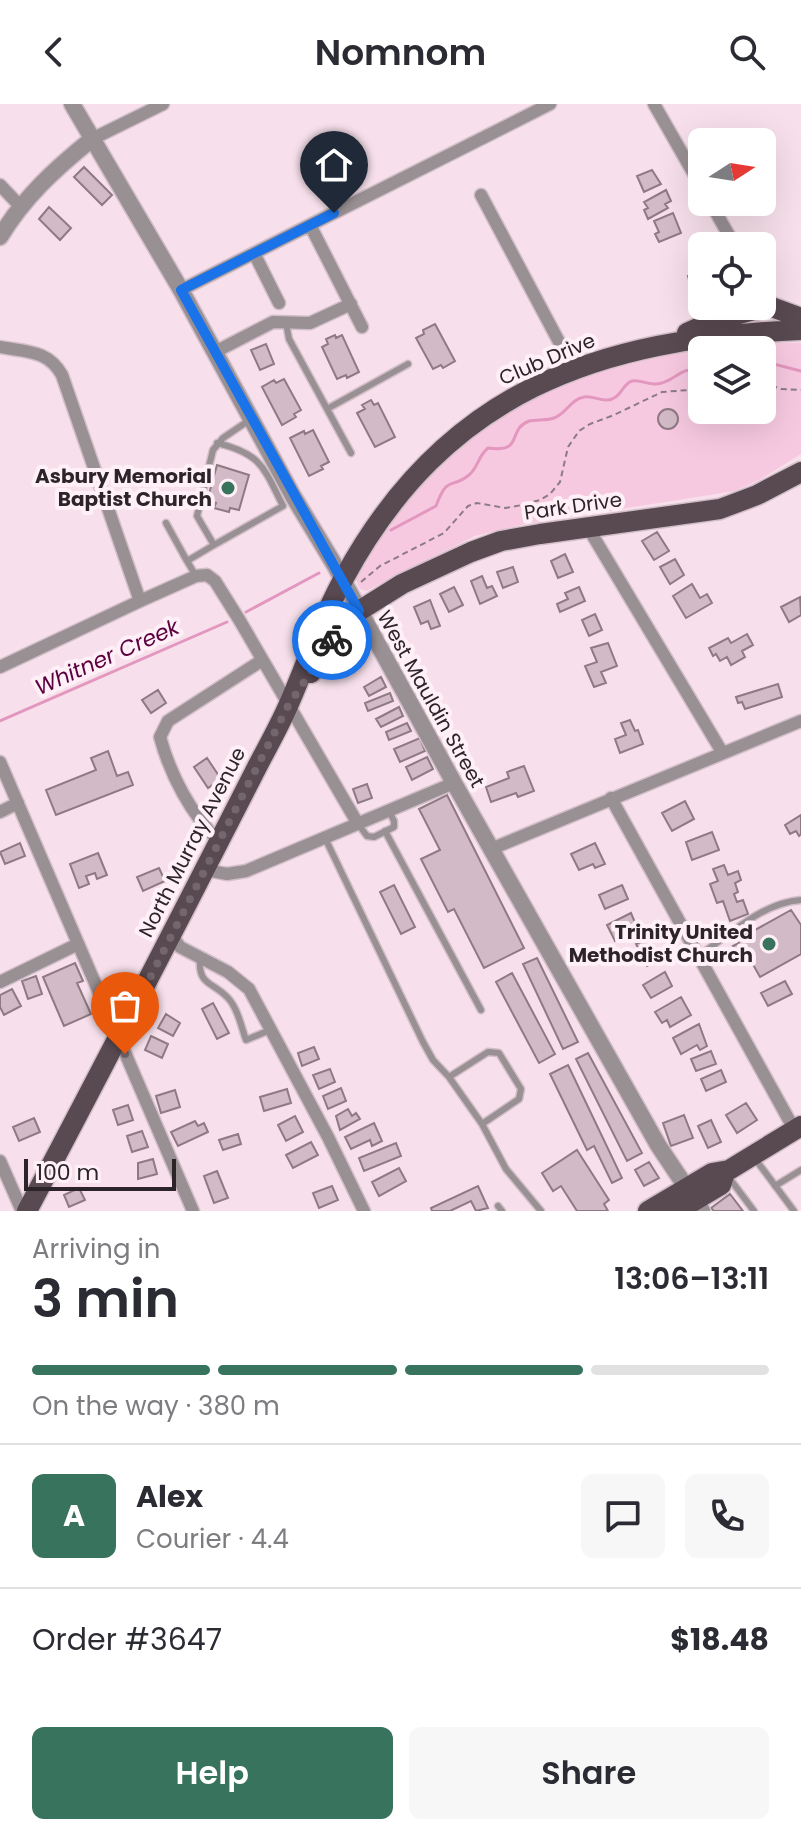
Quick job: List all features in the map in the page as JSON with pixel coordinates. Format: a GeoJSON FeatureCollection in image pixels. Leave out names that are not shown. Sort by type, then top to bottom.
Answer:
{"type":"FeatureCollection","features":[{"type":"Feature","properties":{"kind":"main road"},"geometry":{"type":"LineString","coordinates":[[776,305],[801,318]]}},
{"type":"Feature","properties":{"kind":"main road"},"geometry":{"type":"LineString","coordinates":[[669,342],[716,320]]}},
{"type":"Feature","properties":{"kind":"main road","name":"Club Drive"},"geometry":{"type":"LineString","coordinates":[[350,595],[375,526],[395,499],[445,444],[508,400],[574,370],[669,342],[748,332],[801,330]]}},
{"type":"Feature","properties":{"kind":"main road","name":"Park Drive"},"geometry":{"type":"LineString","coordinates":[[350,595],[402,584],[501,541],[720,509],[757,495],[801,472]]}},
{"type":"Feature","properties":{"kind":"main road","name":"North Murray Avenue"},"geometry":{"type":"LineString","coordinates":[[288,706],[335,635],[350,595]]}},
{"type":"Feature","properties":{"kind":"main road","name":"North Murray Avenue"},"geometry":{"type":"LineString","coordinates":[[24,1211],[119,1039],[288,706],[350,595]]}},
{"type":"Feature","properties":{"kind":"main road"},"geometry":{"type":"LineString","coordinates":[[648,1211],[690,1203],[721,1185],[725,1172],[799,1128]]}},
{"type":"Feature","properties":{"kind":"street","name":"West Mauldin Street"},"geometry":{"type":"LineString","coordinates":[[72,104],[181,290],[690,1203]]}},
{"type":"Feature","properties":{"kind":"street"},"geometry":{"type":"LineString","coordinates":[[0,237],[20,206],[61,164],[92,139],[163,104]]}},
{"type":"Feature","properties":{"kind":"street"},"geometry":{"type":"LineString","coordinates":[[181,290],[550,104]]}},
{"type":"Feature","properties":{"kind":"street"},"geometry":{"type":"LineString","coordinates":[[654,104],[688,164]]}},
{"type":"Feature","properties":{"kind":"street"},"geometry":{"type":"LineString","coordinates":[[0,185],[20,206]]}},
{"type":"Feature","properties":{"kind":"street"},"geometry":{"type":"LineString","coordinates":[[481,195],[574,370]]}},
{"type":"Feature","properties":{"kind":"street"},"geometry":{"type":"LineString","coordinates":[[310,225],[362,327]]}},
{"type":"Feature","properties":{"kind":"street"},"geometry":{"type":"LineString","coordinates":[[254,253],[279,303]]}},
{"type":"Feature","properties":{"kind":"street"},"geometry":{"type":"LineString","coordinates":[[215,352],[273,322],[310,323],[351,304]]}},
{"type":"Feature","properties":{"kind":"street"},"geometry":{"type":"LineString","coordinates":[[0,347],[46,356],[55,362],[140,601]]}},
{"type":"Feature","properties":{"kind":"street"},"geometry":{"type":"LineString","coordinates":[[592,527],[593,536],[722,752]]}},
{"type":"Feature","properties":{"kind":"street"},"geometry":{"type":"LineString","coordinates":[[0,667],[196,576],[207,575],[215,581],[358,824]]}},
{"type":"Feature","properties":{"kind":"street"},"geometry":{"type":"LineString","coordinates":[[219,841],[202,825],[177,780],[163,750],[161,730],[168,721],[261,661]]}},
{"type":"Feature","properties":{"kind":"street"},"geometry":{"type":"LineString","coordinates":[[491,849],[801,721]]}},
{"type":"Feature","properties":{"kind":"street"},"geometry":{"type":"LineString","coordinates":[[0,762],[193,1211]]}},
{"type":"Feature","properties":{"kind":"street"},"geometry":{"type":"LineString","coordinates":[[206,870],[227,874],[246,871],[454,783]]}},
{"type":"Feature","properties":{"kind":"street"},"geometry":{"type":"LineString","coordinates":[[611,798],[698,956],[799,1128]]}},
{"type":"Feature","properties":{"kind":"street"},"geometry":{"type":"LineString","coordinates":[[0,812],[18,803]]}},
{"type":"Feature","properties":{"kind":"street"},"geometry":{"type":"LineString","coordinates":[[172,936],[180,947],[228,972],[249,989],[364,1211]]}},
{"type":"Feature","properties":{"kind":"street"},"geometry":{"type":"LineString","coordinates":[[0,982],[78,944]]}},
{"type":"Feature","properties":{"kind":"street"},"geometry":{"type":"LineString","coordinates":[[0,1161],[24,1211]]}},
{"type":"Feature","properties":{"kind":"lane"},"geometry":{"type":"LineString","coordinates":[[286,323],[289,339],[351,453]]}},
{"type":"Feature","properties":{"kind":"lane"},"geometry":{"type":"LineString","coordinates":[[327,409],[408,364]]}},
{"type":"Feature","properties":{"kind":"lane"},"geometry":{"type":"LineString","coordinates":[[214,545],[197,516],[213,450],[217,443],[251,419]]}},
{"type":"Feature","properties":{"kind":"lane"},"geometry":{"type":"LineString","coordinates":[[187,561],[283,506],[262,466],[252,456],[217,443]]}},
{"type":"Feature","properties":{"kind":"lane"},"geometry":{"type":"LineString","coordinates":[[166,523],[196,576]]}},
{"type":"Feature","properties":{"kind":"lane"},"geometry":{"type":"LineString","coordinates":[[358,824],[371,837],[395,824],[389,811]]}},
{"type":"Feature","properties":{"kind":"lane"},"geometry":{"type":"LineString","coordinates":[[385,831],[481,1010]]}},
{"type":"Feature","properties":{"kind":"lane"},"geometry":{"type":"LineString","coordinates":[[325,838],[433,1060],[482,1124],[511,1175],[541,1211]]}},
{"type":"Feature","properties":{"kind":"lane"},"geometry":{"type":"LineString","coordinates":[[698,956],[741,924],[789,901],[801,900]]}},
{"type":"Feature","properties":{"kind":"lane"},"geometry":{"type":"LineString","coordinates":[[200,958],[205,982],[229,999],[246,1040],[270,1030]]}},
{"type":"Feature","properties":{"kind":"lane"},"geometry":{"type":"LineString","coordinates":[[449,1077],[488,1052],[499,1053],[522,1095],[482,1124]]}},
{"type":"Feature","properties":{"kind":"lane"},"geometry":{"type":"LineString","coordinates":[[752,1155],[794,1211]]}},
{"type":"Feature","properties":{"kind":"lane"},"geometry":{"type":"LineString","coordinates":[[775,1186],[801,1170]]}},
{"type":"Feature","properties":{"kind":"lane"},"geometry":{"type":"LineString","coordinates":[[725,1172],[754,1211]]}},
{"type":"Feature","properties":{"kind":"path"},"geometry":{"type":"LineString","coordinates":[[776,387],[801,390]]}},
{"type":"Feature","properties":{"kind":"path"},"geometry":{"type":"LineString","coordinates":[[350,595],[380,566],[444,533],[468,506],[477,503],[505,508],[540,500],[554,490],[564,471],[568,447],[579,431],[590,424],[662,392],[688,390]]}},
{"type":"Feature","properties":{"kind":"path"},"geometry":{"type":"LineString","coordinates":[[522,505],[525,524]]}},
{"type":"Feature","properties":{"kind":"shaded area"},"geometry":{"type":"Polygon","coordinates":[[[776,342],[801,343],[801,454],[761,479],[735,491],[525,524],[475,536],[366,591],[360,589],[356,580],[390,520],[433,472],[497,416],[574,377],[688,349],[688,424],[776,424],[776,342]]]}},
{"type":"Feature","properties":{"kind":"building"},"geometry":{"type":"Polygon","coordinates":[[[84,167],[112,195],[102,205],[74,177],[84,167]]]}},
{"type":"Feature","properties":{"kind":"building"},"geometry":{"type":"Polygon","coordinates":[[[652,170],[661,184],[644,192],[637,176],[652,170]]]}},
{"type":"Feature","properties":{"kind":"building"},"geometry":{"type":"Polygon","coordinates":[[[666,190],[671,201],[665,204],[668,208],[648,219],[644,210],[648,208],[644,202],[666,190]]]}},
{"type":"Feature","properties":{"kind":"building"},"geometry":{"type":"Polygon","coordinates":[[[49,207],[71,228],[60,240],[39,219],[49,207]]]}},
{"type":"Feature","properties":{"kind":"building"},"geometry":{"type":"Polygon","coordinates":[[[673,213],[681,233],[659,242],[654,221],[673,213]]]}},
{"type":"Feature","properties":{"kind":"building"},"geometry":{"type":"Polygon","coordinates":[[[435,324],[455,361],[443,368],[441,365],[433,369],[416,338],[435,324]]]}},
{"type":"Feature","properties":{"kind":"building"},"geometry":{"type":"Polygon","coordinates":[[[335,335],[336,338],[342,335],[359,372],[347,378],[346,375],[337,379],[322,347],[328,344],[326,339],[335,335]]]}},
{"type":"Feature","properties":{"kind":"building"},"geometry":{"type":"Polygon","coordinates":[[[266,344],[274,364],[260,370],[251,350],[266,344]]]}},
{"type":"Feature","properties":{"kind":"building"},"geometry":{"type":"Polygon","coordinates":[[[284,379],[301,410],[282,425],[262,387],[274,380],[276,383],[284,379]]]}},
{"type":"Feature","properties":{"kind":"building"},"geometry":{"type":"Polygon","coordinates":[[[371,400],[374,405],[378,403],[395,437],[375,447],[357,413],[365,409],[362,405],[371,400]]]}},
{"type":"Feature","properties":{"kind":"building"},"geometry":{"type":"Polygon","coordinates":[[[668,409],[675,412],[678,419],[675,426],[668,429],[661,426],[658,419],[661,412],[668,409]]]}},
{"type":"Feature","properties":{"kind":"building"},"geometry":{"type":"Polygon","coordinates":[[[313,430],[329,462],[309,476],[290,438],[313,430]]]}},
{"type":"Feature","properties":{"kind":"building","name":"Asbury Memorial Baptist Church"},"geometry":{"type":"Polygon","coordinates":[[[217,465],[249,475],[239,510],[230,508],[229,512],[214,508],[216,503],[207,501],[217,465]]]}},
{"type":"Feature","properties":{"kind":"building"},"geometry":{"type":"Polygon","coordinates":[[[657,532],[669,551],[654,560],[642,541],[657,532]]]}},
{"type":"Feature","properties":{"kind":"building"},"geometry":{"type":"Polygon","coordinates":[[[565,554],[573,572],[558,578],[551,561],[565,554]]]}},
{"type":"Feature","properties":{"kind":"building"},"geometry":{"type":"Polygon","coordinates":[[[675,559],[684,575],[670,584],[660,567],[675,559]]]}},
{"type":"Feature","properties":{"kind":"building"},"geometry":{"type":"Polygon","coordinates":[[[513,567],[518,582],[503,588],[497,572],[513,567]]]}},
{"type":"Feature","properties":{"kind":"building"},"geometry":{"type":"Polygon","coordinates":[[[482,576],[487,588],[492,586],[497,596],[480,604],[471,581],[482,576]]]}},
{"type":"Feature","properties":{"kind":"building"},"geometry":{"type":"Polygon","coordinates":[[[692,584],[700,598],[707,594],[712,603],[686,618],[673,596],[692,584]]]}},
{"type":"Feature","properties":{"kind":"building"},"geometry":{"type":"Polygon","coordinates":[[[454,587],[463,605],[449,612],[440,594],[454,587]]]}},
{"type":"Feature","properties":{"kind":"building"},"geometry":{"type":"Polygon","coordinates":[[[579,587],[585,601],[560,612],[557,604],[568,599],[565,593],[579,587]]]}},
{"type":"Feature","properties":{"kind":"building"},"geometry":{"type":"Polygon","coordinates":[[[800,597],[801,615],[789,622],[781,607],[800,597]]]}},
{"type":"Feature","properties":{"kind":"building"},"geometry":{"type":"Polygon","coordinates":[[[430,600],[440,626],[431,629],[428,621],[421,624],[414,607],[430,600]]]}},
{"type":"Feature","properties":{"kind":"building"},"geometry":{"type":"Polygon","coordinates":[[[595,614],[602,630],[589,636],[582,620],[595,614]]]}},
{"type":"Feature","properties":{"kind":"building"},"geometry":{"type":"Polygon","coordinates":[[[747,634],[753,645],[742,651],[745,657],[731,665],[727,657],[720,661],[716,654],[713,656],[709,648],[728,638],[731,643],[747,634]]]}},
{"type":"Feature","properties":{"kind":"building"},"geometry":{"type":"Polygon","coordinates":[[[608,643],[617,666],[601,672],[606,683],[594,687],[585,666],[597,662],[591,648],[608,643]]]}},
{"type":"Feature","properties":{"kind":"building"},"geometry":{"type":"Polygon","coordinates":[[[363,645],[367,653],[347,660],[344,652],[363,645]]]}},
{"type":"Feature","properties":{"kind":"building"},"geometry":{"type":"Polygon","coordinates":[[[381,677],[386,687],[369,696],[364,687],[381,677]]]}},
{"type":"Feature","properties":{"kind":"building"},"geometry":{"type":"Polygon","coordinates":[[[778,684],[782,697],[745,709],[742,702],[738,703],[736,697],[778,684]]]}},
{"type":"Feature","properties":{"kind":"building"},"geometry":{"type":"Polygon","coordinates":[[[158,690],[166,703],[151,713],[142,700],[158,690]]]}},
{"type":"Feature","properties":{"kind":"building"},"geometry":{"type":"Polygon","coordinates":[[[390,693],[393,701],[368,711],[365,703],[390,693]]]}},
{"type":"Feature","properties":{"kind":"building"},"geometry":{"type":"Polygon","coordinates":[[[399,707],[403,716],[381,727],[376,719],[399,707]]]}},
{"type":"Feature","properties":{"kind":"building"},"geometry":{"type":"Polygon","coordinates":[[[630,720],[643,744],[620,753],[615,739],[626,735],[621,723],[630,720]]]}},
{"type":"Feature","properties":{"kind":"building"},"geometry":{"type":"Polygon","coordinates":[[[407,723],[411,731],[389,740],[386,732],[407,723]]]}},
{"type":"Feature","properties":{"kind":"building"},"geometry":{"type":"Polygon","coordinates":[[[420,738],[425,751],[400,762],[394,749],[420,738]]]}},
{"type":"Feature","properties":{"kind":"building"},"geometry":{"type":"Polygon","coordinates":[[[108,751],[117,776],[128,772],[133,785],[56,815],[46,790],[96,770],[91,758],[108,751]]]}},
{"type":"Feature","properties":{"kind":"building"},"geometry":{"type":"Polygon","coordinates":[[[427,757],[433,769],[412,780],[406,767],[427,757]]]}},
{"type":"Feature","properties":{"kind":"building"},"geometry":{"type":"Polygon","coordinates":[[[207,758],[221,779],[208,788],[194,767],[207,758]]]}},
{"type":"Feature","properties":{"kind":"building"},"geometry":{"type":"Polygon","coordinates":[[[524,766],[534,791],[518,797],[516,793],[491,802],[486,787],[509,778],[507,772],[524,766]]]}},
{"type":"Feature","properties":{"kind":"building"},"geometry":{"type":"Polygon","coordinates":[[[367,784],[372,798],[358,803],[353,789],[367,784]]]}},
{"type":"Feature","properties":{"kind":"building"},"geometry":{"type":"Polygon","coordinates":[[[447,795],[524,948],[484,968],[454,909],[448,912],[421,859],[440,850],[419,809],[447,795]]]}},
{"type":"Feature","properties":{"kind":"building"},"geometry":{"type":"Polygon","coordinates":[[[685,801],[694,819],[672,831],[662,813],[685,801]]]}},
{"type":"Feature","properties":{"kind":"building"},"geometry":{"type":"Polygon","coordinates":[[[801,815],[801,834],[799,836],[796,831],[790,834],[785,825],[801,815]]]}},
{"type":"Feature","properties":{"kind":"building"},"geometry":{"type":"Polygon","coordinates":[[[712,832],[719,850],[692,860],[686,842],[712,832]]]}},
{"type":"Feature","properties":{"kind":"building"},"geometry":{"type":"Polygon","coordinates":[[[20,843],[25,856],[5,864],[0,852],[20,843]]]}},
{"type":"Feature","properties":{"kind":"building"},"geometry":{"type":"Polygon","coordinates":[[[595,843],[605,864],[595,868],[593,864],[579,870],[571,854],[595,843]]]}},
{"type":"Feature","properties":{"kind":"building"},"geometry":{"type":"Polygon","coordinates":[[[98,853],[107,875],[97,879],[95,873],[86,876],[89,884],[79,888],[70,864],[98,853]]]}},
{"type":"Feature","properties":{"kind":"building"},"geometry":{"type":"Polygon","coordinates":[[[724,865],[728,875],[738,871],[741,880],[735,883],[738,892],[734,894],[737,902],[743,900],[748,914],[730,921],[723,901],[717,903],[710,884],[718,881],[713,869],[724,865]]]}},
{"type":"Feature","properties":{"kind":"building"},"geometry":{"type":"Polygon","coordinates":[[[159,868],[165,881],[143,891],[137,877],[159,868]]]}},
{"type":"Feature","properties":{"kind":"building"},"geometry":{"type":"Polygon","coordinates":[[[394,885],[415,927],[401,934],[380,892],[394,885]]]}},
{"type":"Feature","properties":{"kind":"building"},"geometry":{"type":"Polygon","coordinates":[[[622,885],[628,899],[605,909],[599,895],[622,885]]]}},
{"type":"Feature","properties":{"kind":"building","name":"Trinity United Methodist Church"},"geometry":{"type":"Polygon","coordinates":[[[791,910],[801,925],[801,954],[760,977],[746,952],[739,956],[733,946],[739,943],[737,940],[791,910]]]}},
{"type":"Feature","properties":{"kind":"building"},"geometry":{"type":"Polygon","coordinates":[[[631,913],[638,930],[615,941],[607,925],[631,913]]]}},
{"type":"Feature","properties":{"kind":"building"},"geometry":{"type":"Polygon","coordinates":[[[649,938],[660,959],[647,966],[636,944],[649,938]]]}},
{"type":"Feature","properties":{"kind":"building"},"geometry":{"type":"Polygon","coordinates":[[[537,958],[578,1042],[563,1049],[523,964],[537,958]]]}},
{"type":"Feature","properties":{"kind":"building"},"geometry":{"type":"Polygon","coordinates":[[[75,963],[83,981],[77,983],[91,1014],[64,1026],[43,977],[75,963]]]}},
{"type":"Feature","properties":{"kind":"building"},"geometry":{"type":"Polygon","coordinates":[[[665,972],[672,986],[651,998],[643,985],[665,972]]]}},
{"type":"Feature","properties":{"kind":"building"},"geometry":{"type":"Polygon","coordinates":[[[512,973],[555,1054],[539,1063],[496,982],[512,973]]]}},
{"type":"Feature","properties":{"kind":"building"},"geometry":{"type":"Polygon","coordinates":[[[36,976],[42,994],[28,999],[22,981],[36,976]]]}},
{"type":"Feature","properties":{"kind":"building"},"geometry":{"type":"Polygon","coordinates":[[[785,981],[792,994],[768,1006],[761,993],[785,981]]]}},
{"type":"Feature","properties":{"kind":"building"},"geometry":{"type":"Polygon","coordinates":[[[12,989],[21,1006],[4,1015],[0,995],[12,989]]]}},
{"type":"Feature","properties":{"kind":"building"},"geometry":{"type":"Polygon","coordinates":[[[681,997],[691,1015],[670,1027],[667,1020],[662,1023],[655,1012],[681,997]]]}},
{"type":"Feature","properties":{"kind":"building"},"geometry":{"type":"Polygon","coordinates":[[[213,1003],[229,1033],[217,1039],[202,1009],[213,1003]]]}},
{"type":"Feature","properties":{"kind":"building"},"geometry":{"type":"Polygon","coordinates":[[[166,1014],[180,1023],[173,1036],[158,1028],[166,1014]]]}},
{"type":"Feature","properties":{"kind":"building"},"geometry":{"type":"Polygon","coordinates":[[[699,1024],[707,1046],[700,1050],[697,1045],[681,1054],[673,1038],[699,1024]]]}},
{"type":"Feature","properties":{"kind":"building"},"geometry":{"type":"Polygon","coordinates":[[[151,1036],[168,1044],[162,1058],[145,1050],[151,1036]]]}},
{"type":"Feature","properties":{"kind":"building"},"geometry":{"type":"Polygon","coordinates":[[[314,1047],[319,1059],[302,1066],[298,1053],[314,1047]]]}},
{"type":"Feature","properties":{"kind":"building"},"geometry":{"type":"Polygon","coordinates":[[[711,1051],[716,1064],[696,1071],[691,1059],[711,1051]]]}},
{"type":"Feature","properties":{"kind":"building"},"geometry":{"type":"Polygon","coordinates":[[[588,1053],[642,1153],[627,1161],[576,1059],[588,1053]]]}},
{"type":"Feature","properties":{"kind":"building"},"geometry":{"type":"Polygon","coordinates":[[[568,1065],[622,1178],[612,1183],[594,1146],[587,1150],[550,1074],[568,1065]]]}},
{"type":"Feature","properties":{"kind":"building"},"geometry":{"type":"Polygon","coordinates":[[[330,1069],[335,1082],[319,1089],[313,1075],[330,1069]]]}},
{"type":"Feature","properties":{"kind":"building"},"geometry":{"type":"Polygon","coordinates":[[[721,1070],[726,1082],[706,1091],[701,1079],[721,1070]]]}},
{"type":"Feature","properties":{"kind":"building"},"geometry":{"type":"Polygon","coordinates":[[[341,1088],[346,1101],[328,1109],[323,1096],[341,1088]]]}},
{"type":"Feature","properties":{"kind":"building"},"geometry":{"type":"Polygon","coordinates":[[[287,1089],[291,1103],[264,1111],[260,1097],[287,1089]]]}},
{"type":"Feature","properties":{"kind":"building"},"geometry":{"type":"Polygon","coordinates":[[[175,1090],[180,1107],[161,1113],[156,1096],[175,1090]]]}},
{"type":"Feature","properties":{"kind":"building"},"geometry":{"type":"Polygon","coordinates":[[[746,1103],[757,1120],[737,1133],[726,1115],[746,1103]]]}},
{"type":"Feature","properties":{"kind":"building"},"geometry":{"type":"Polygon","coordinates":[[[128,1105],[133,1120],[118,1125],[113,1110],[128,1105]]]}},
{"type":"Feature","properties":{"kind":"building"},"geometry":{"type":"Polygon","coordinates":[[[348,1109],[352,1116],[356,1113],[360,1119],[340,1130],[336,1116],[348,1109]]]}},
{"type":"Feature","properties":{"kind":"building"},"geometry":{"type":"Polygon","coordinates":[[[684,1115],[693,1138],[671,1146],[663,1123],[684,1115]]]}},
{"type":"Feature","properties":{"kind":"building"},"geometry":{"type":"Polygon","coordinates":[[[295,1116],[303,1132],[286,1141],[278,1125],[295,1116]]]}},
{"type":"Feature","properties":{"kind":"building"},"geometry":{"type":"Polygon","coordinates":[[[34,1118],[40,1132],[19,1141],[13,1127],[34,1118]]]}},
{"type":"Feature","properties":{"kind":"building"},"geometry":{"type":"Polygon","coordinates":[[[711,1120],[721,1142],[708,1148],[698,1126],[711,1120]]]}},
{"type":"Feature","properties":{"kind":"building"},"geometry":{"type":"Polygon","coordinates":[[[195,1121],[198,1126],[204,1123],[208,1132],[178,1146],[171,1132],[195,1121]]]}},
{"type":"Feature","properties":{"kind":"building"},"geometry":{"type":"Polygon","coordinates":[[[374,1123],[382,1141],[372,1146],[370,1140],[351,1149],[345,1137],[374,1123]]]}},
{"type":"Feature","properties":{"kind":"building"},"geometry":{"type":"Polygon","coordinates":[[[142,1131],[148,1147],[132,1152],[127,1136],[142,1131]]]}},
{"type":"Feature","properties":{"kind":"building"},"geometry":{"type":"Polygon","coordinates":[[[238,1134],[241,1144],[223,1150],[219,1140],[238,1134]]]}},
{"type":"Feature","properties":{"kind":"building"},"geometry":{"type":"Polygon","coordinates":[[[311,1142],[318,1155],[293,1168],[286,1155],[311,1142]]]}},
{"type":"Feature","properties":{"kind":"building"},"geometry":{"type":"Polygon","coordinates":[[[396,1143],[401,1156],[364,1171],[359,1158],[396,1143]]]}},
{"type":"Feature","properties":{"kind":"building"},"geometry":{"type":"Polygon","coordinates":[[[577,1150],[609,1200],[604,1204],[608,1211],[577,1211],[561,1186],[553,1191],[542,1173],[577,1150]]]}},
{"type":"Feature","properties":{"kind":"building"},"geometry":{"type":"Polygon","coordinates":[[[153,1159],[157,1174],[138,1179],[138,1163],[153,1159]]]}},
{"type":"Feature","properties":{"kind":"building"},"geometry":{"type":"Polygon","coordinates":[[[649,1162],[659,1178],[644,1186],[635,1170],[649,1162]]]}},
{"type":"Feature","properties":{"kind":"building"},"geometry":{"type":"Polygon","coordinates":[[[399,1168],[406,1181],[379,1196],[372,1182],[399,1168]]]}},
{"type":"Feature","properties":{"kind":"building"},"geometry":{"type":"Polygon","coordinates":[[[217,1171],[228,1198],[214,1203],[204,1176],[217,1171]]]}},
{"type":"Feature","properties":{"kind":"building"},"geometry":{"type":"Polygon","coordinates":[[[332,1186],[338,1200],[319,1208],[313,1193],[332,1186]]]}},
{"type":"Feature","properties":{"kind":"building"},"geometry":{"type":"Polygon","coordinates":[[[478,1186],[488,1208],[476,1211],[471,1201],[450,1211],[432,1211],[431,1208],[478,1186]]]}},
{"type":"Feature","properties":{"kind":"building"},"geometry":{"type":"Polygon","coordinates":[[[79,1188],[85,1200],[69,1207],[64,1195],[79,1188]]]}},
{"type":"Feature","properties":{"kind":"building"},"geometry":{"type":"Polygon","coordinates":[[[730,1194],[743,1211],[714,1211],[711,1208],[730,1194]]]}},
{"type":"Feature","properties":{"kind":"waterway","name":"Whitner Creek"},"geometry":{"type":"LineString","coordinates":[[776,365],[801,371]]}},
{"type":"Feature","properties":{"kind":"waterway","name":"Whitner Creek"},"geometry":{"type":"LineString","coordinates":[[391,530],[436,506],[447,486],[469,475],[488,448],[507,447],[522,425],[529,421],[554,418],[584,397],[611,400],[632,381],[662,383],[688,370]]}},
{"type":"Feature","properties":{"kind":"waterway","name":"Whitner Creek"},"geometry":{"type":"LineString","coordinates":[[246,612],[319,573]]}},
{"type":"Feature","properties":{"kind":"waterway","name":"Whitner Creek"},"geometry":{"type":"LineString","coordinates":[[0,721],[227,622]]}},
{"type":"Feature","properties":{"kind":"way so far"},"geometry":{"type":"LineString","coordinates":[[125,1054],[119,1039],[288,706],[332,640]]}},
{"type":"Feature","properties":{"kind":"place","name":"Asbury Memorial Baptist Church"},"geometry":{"type":"Point","coordinates":[228,488]}},
{"type":"Feature","properties":{"kind":"place","name":"Trinity United Methodist Church"},"geometry":{"type":"Point","coordinates":[769,944]}},
{"type":"Feature","properties":{"kind":"route"},"geometry":{"type":"LineString","coordinates":[[332,640],[359,611],[181,290],[334,213]]}}]}
